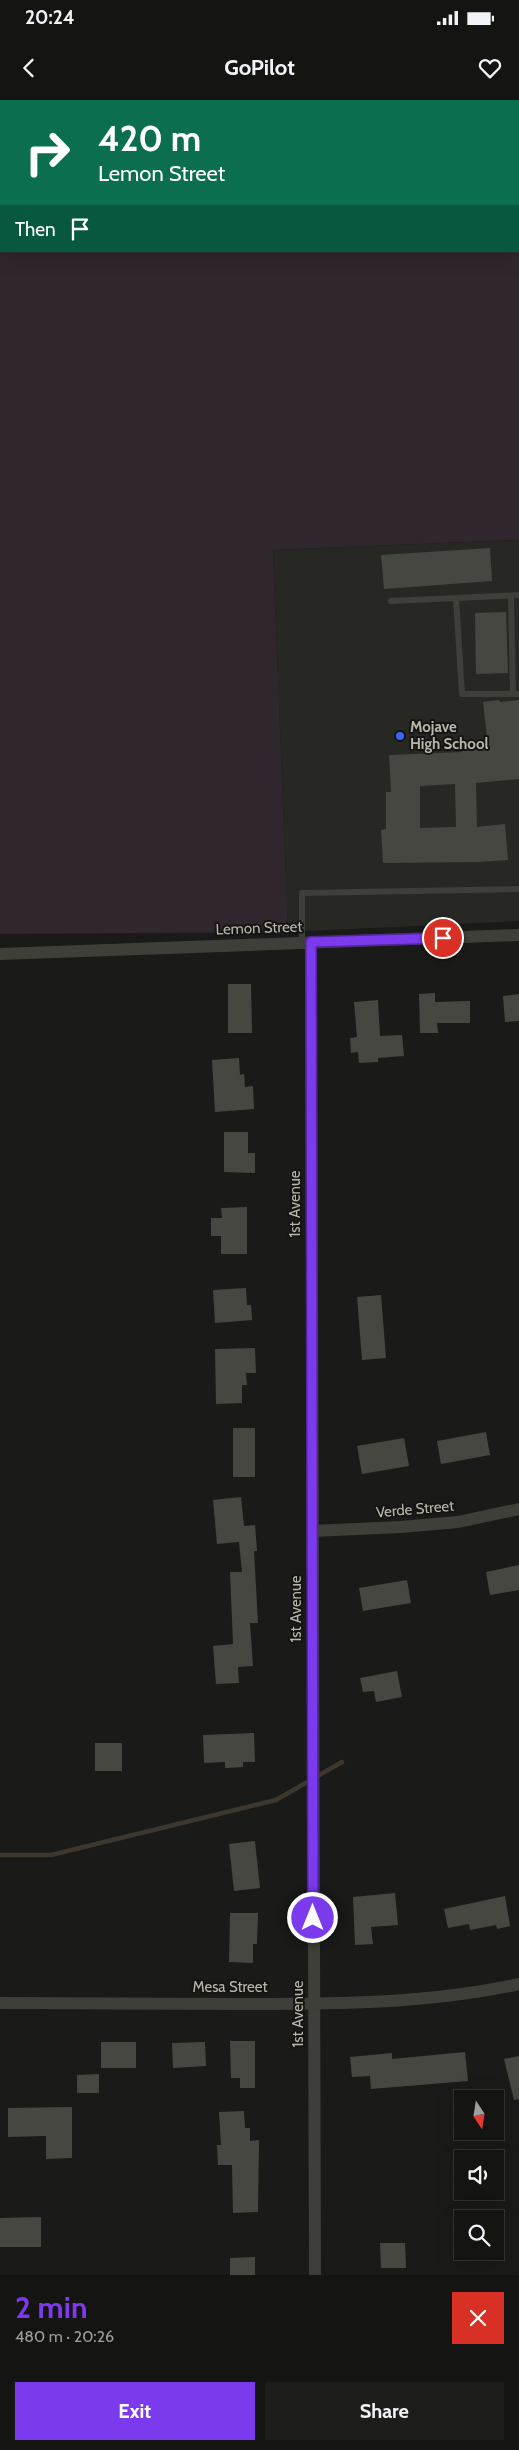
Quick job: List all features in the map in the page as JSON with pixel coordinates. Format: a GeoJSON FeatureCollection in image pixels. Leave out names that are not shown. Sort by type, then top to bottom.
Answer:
{"type":"FeatureCollection","features":[{"type":"Feature","properties":{"kind":"street","name":"Lemon Street"},"geometry":{"type":"LineString","coordinates":[[0,954],[519,935]]}},
{"type":"Feature","properties":{"kind":"street","name":"1st Avenue"},"geometry":{"type":"LineString","coordinates":[[307,942],[315,2275]]}},
{"type":"Feature","properties":{"kind":"street","name":"Verde Street"},"geometry":{"type":"LineString","coordinates":[[312,1530],[401,1528],[458,1522],[519,1509]]}},
{"type":"Feature","properties":{"kind":"street","name":"Mesa Street"},"geometry":{"type":"LineString","coordinates":[[0,2003],[314,2004],[452,1997],[519,1984]]}},
{"type":"Feature","properties":{"kind":"lane"},"geometry":{"type":"LineString","coordinates":[[391,601],[519,595]]}},
{"type":"Feature","properties":{"kind":"lane"},"geometry":{"type":"LineString","coordinates":[[456,598],[462,694],[516,694],[510,596]]}},
{"type":"Feature","properties":{"kind":"lane"},"geometry":{"type":"LineString","coordinates":[[307,942],[302,892],[519,888]]}},
{"type":"Feature","properties":{"kind":"shaded area"},"geometry":{"type":"Polygon","coordinates":[[[0,252],[519,252],[519,540],[273,550],[288,932],[0,934],[0,252]]]}},
{"type":"Feature","properties":{"kind":"shaded area","name":"Mojave High School"},"geometry":{"type":"Polygon","coordinates":[[[519,540],[519,921],[288,932],[273,550],[519,540]]]}},
{"type":"Feature","properties":{"kind":"building"},"geometry":{"type":"Polygon","coordinates":[[[490,548],[492,581],[384,589],[381,555],[490,548]]]}},
{"type":"Feature","properties":{"kind":"building"},"geometry":{"type":"Polygon","coordinates":[[[506,612],[508,673],[476,674],[475,613],[506,612]]]}},
{"type":"Feature","properties":{"kind":"building"},"geometry":{"type":"Polygon","coordinates":[[[519,700],[519,779],[476,783],[477,827],[505,824],[508,860],[383,863],[381,830],[386,829],[386,792],[391,792],[389,755],[462,752],[461,747],[488,746],[483,702],[519,700]],[[455,784],[420,786],[420,828],[456,827],[455,784]]]}},
{"type":"Feature","properties":{"kind":"building"},"geometry":{"type":"Polygon","coordinates":[[[228,984],[251,984],[252,1033],[228,1033],[228,984]]]}},
{"type":"Feature","properties":{"kind":"building"},"geometry":{"type":"Polygon","coordinates":[[[435,993],[435,1002],[470,1001],[470,1023],[437,1023],[438,1033],[420,1033],[419,994],[435,993]]]}},
{"type":"Feature","properties":{"kind":"building"},"geometry":{"type":"Polygon","coordinates":[[[519,994],[519,1021],[505,1022],[503,996],[519,994]]]}},
{"type":"Feature","properties":{"kind":"building"},"geometry":{"type":"Polygon","coordinates":[[[378,1000],[380,1036],[402,1035],[404,1056],[378,1058],[378,1062],[359,1063],[358,1052],[351,1053],[350,1038],[357,1037],[354,1002],[378,1000]]]}},
{"type":"Feature","properties":{"kind":"building"},"geometry":{"type":"Polygon","coordinates":[[[239,1058],[240,1075],[244,1074],[245,1087],[253,1086],[254,1109],[215,1112],[212,1060],[239,1058]]]}},
{"type":"Feature","properties":{"kind":"building"},"geometry":{"type":"Polygon","coordinates":[[[224,1132],[248,1132],[248,1153],[255,1153],[255,1173],[224,1172],[224,1132]]]}},
{"type":"Feature","properties":{"kind":"building"},"geometry":{"type":"Polygon","coordinates":[[[247,1207],[247,1254],[221,1254],[221,1236],[211,1236],[211,1218],[222,1218],[221,1208],[247,1207]]]}},
{"type":"Feature","properties":{"kind":"building"},"geometry":{"type":"Polygon","coordinates":[[[246,1288],[247,1305],[251,1305],[252,1320],[215,1323],[213,1290],[246,1288]]]}},
{"type":"Feature","properties":{"kind":"building"},"geometry":{"type":"Polygon","coordinates":[[[381,1295],[386,1358],[362,1360],[357,1297],[381,1295]]]}},
{"type":"Feature","properties":{"kind":"building"},"geometry":{"type":"Polygon","coordinates":[[[255,1348],[256,1373],[246,1373],[247,1385],[242,1385],[242,1403],[216,1404],[215,1349],[255,1348]]]}},
{"type":"Feature","properties":{"kind":"building"},"geometry":{"type":"Polygon","coordinates":[[[233,1428],[255,1428],[255,1477],[233,1477],[233,1428]]]}},
{"type":"Feature","properties":{"kind":"building"},"geometry":{"type":"Polygon","coordinates":[[[486,1432],[490,1455],[441,1464],[437,1441],[486,1432]]]}},
{"type":"Feature","properties":{"kind":"building"},"geometry":{"type":"Polygon","coordinates":[[[404,1438],[409,1466],[362,1474],[357,1446],[404,1438]]]}},
{"type":"Feature","properties":{"kind":"building"},"geometry":{"type":"Polygon","coordinates":[[[241,1497],[244,1526],[255,1525],[257,1551],[254,1551],[258,1623],[250,1623],[253,1666],[238,1667],[239,1683],[216,1684],[213,1646],[233,1644],[230,1572],[242,1572],[239,1542],[217,1544],[213,1500],[241,1497]]]}},
{"type":"Feature","properties":{"kind":"building"},"geometry":{"type":"Polygon","coordinates":[[[519,1565],[519,1590],[490,1595],[486,1572],[519,1565]]]}},
{"type":"Feature","properties":{"kind":"building"},"geometry":{"type":"Polygon","coordinates":[[[407,1580],[411,1603],[363,1611],[359,1588],[407,1580]]]}},
{"type":"Feature","properties":{"kind":"building"},"geometry":{"type":"Polygon","coordinates":[[[397,1671],[402,1697],[376,1702],[374,1691],[363,1692],[360,1678],[397,1671]]]}},
{"type":"Feature","properties":{"kind":"building"},"geometry":{"type":"Polygon","coordinates":[[[254,1733],[255,1762],[243,1762],[243,1767],[225,1768],[225,1762],[204,1763],[203,1735],[254,1733]]]}},
{"type":"Feature","properties":{"kind":"building"},"geometry":{"type":"Polygon","coordinates":[[[95,1743],[122,1743],[122,1771],[95,1771],[95,1743]]]}},
{"type":"Feature","properties":{"kind":"building"},"geometry":{"type":"Polygon","coordinates":[[[255,1841],[260,1888],[234,1891],[229,1844],[255,1841]]]}},
{"type":"Feature","properties":{"kind":"building"},"geometry":{"type":"Polygon","coordinates":[[[395,1893],[398,1925],[371,1927],[373,1944],[355,1945],[353,1897],[395,1893]]]}},
{"type":"Feature","properties":{"kind":"building"},"geometry":{"type":"Polygon","coordinates":[[[505,1896],[510,1926],[497,1929],[496,1925],[470,1930],[469,1924],[448,1928],[444,1909],[505,1896]]]}},
{"type":"Feature","properties":{"kind":"building"},"geometry":{"type":"Polygon","coordinates":[[[230,1913],[258,1913],[257,1944],[253,1944],[253,1963],[229,1962],[230,1913]]]}},
{"type":"Feature","properties":{"kind":"building"},"geometry":{"type":"Polygon","coordinates":[[[230,2041],[255,2041],[255,2088],[240,2088],[240,2078],[231,2078],[230,2041]]]}},
{"type":"Feature","properties":{"kind":"building"},"geometry":{"type":"Polygon","coordinates":[[[101,2042],[136,2042],[136,2068],[101,2068],[101,2042]]]}},
{"type":"Feature","properties":{"kind":"building"},"geometry":{"type":"Polygon","coordinates":[[[205,2042],[206,2066],[173,2068],[172,2043],[205,2042]]]}},
{"type":"Feature","properties":{"kind":"building"},"geometry":{"type":"Polygon","coordinates":[[[465,2052],[468,2081],[371,2089],[370,2076],[352,2077],[350,2057],[392,2053],[392,2059],[465,2052]]]}},
{"type":"Feature","properties":{"kind":"building"},"geometry":{"type":"Polygon","coordinates":[[[519,2056],[519,2099],[514,2100],[504,2059],[519,2056]]]}},
{"type":"Feature","properties":{"kind":"building"},"geometry":{"type":"Polygon","coordinates":[[[99,2074],[99,2093],[77,2093],[77,2075],[99,2074]]]}},
{"type":"Feature","properties":{"kind":"building"},"geometry":{"type":"Polygon","coordinates":[[[72,2107],[72,2158],[46,2159],[46,2136],[8,2137],[8,2108],[72,2107]]]}},
{"type":"Feature","properties":{"kind":"building"},"geometry":{"type":"Polygon","coordinates":[[[244,2111],[245,2128],[250,2128],[250,2141],[259,2140],[258,2212],[233,2213],[232,2165],[218,2165],[217,2145],[221,2145],[219,2112],[244,2111]]]}},
{"type":"Feature","properties":{"kind":"building"},"geometry":{"type":"Polygon","coordinates":[[[41,2217],[41,2247],[0,2247],[0,2218],[41,2217]]]}},
{"type":"Feature","properties":{"kind":"building"},"geometry":{"type":"Polygon","coordinates":[[[380,2243],[405,2243],[406,2268],[381,2268],[380,2243]]]}},
{"type":"Feature","properties":{"kind":"building"},"geometry":{"type":"Polygon","coordinates":[[[255,2257],[255,2275],[230,2275],[230,2258],[255,2257]]]}},
{"type":"Feature","properties":{"kind":"waterway"},"geometry":{"type":"LineString","coordinates":[[0,1855],[51,1855],[276,1800],[342,1762]]}},
{"type":"Feature","properties":{"kind":"place","name":"Mojave High School"},"geometry":{"type":"Point","coordinates":[400,736]}},
{"type":"Feature","properties":{"kind":"route"},"geometry":{"type":"LineString","coordinates":[[313,1918],[311,942],[443,938]]}}]}
